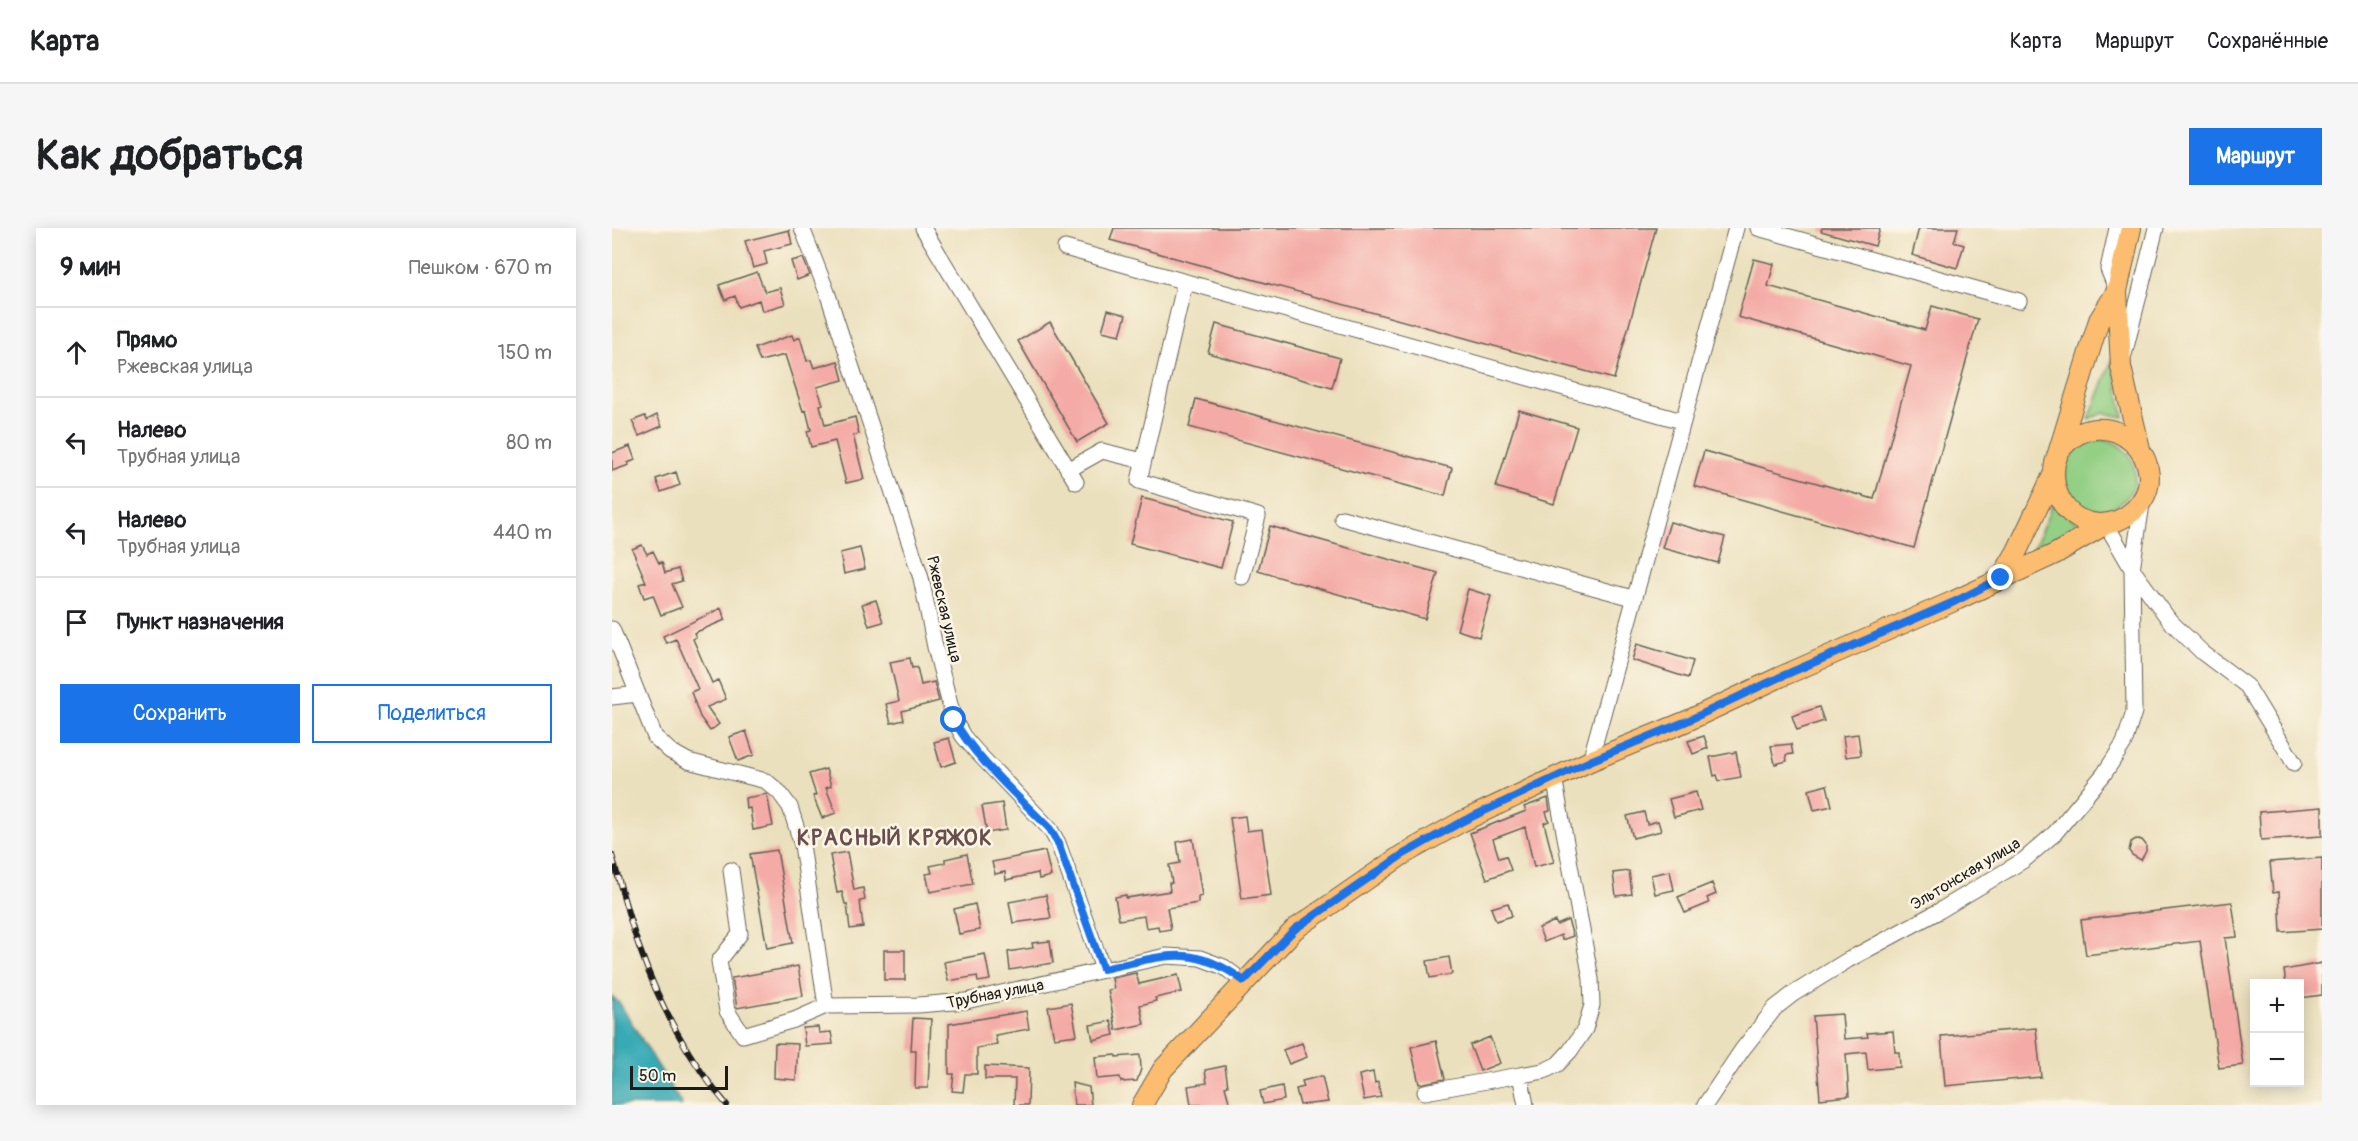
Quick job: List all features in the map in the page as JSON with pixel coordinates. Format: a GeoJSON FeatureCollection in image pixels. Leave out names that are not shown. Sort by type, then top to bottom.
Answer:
{"type":"FeatureCollection","features":[{"type":"Feature","properties":{"kind":"main road"},"geometry":{"type":"LineString","coordinates":[[1142,1105],[1163,1070],[1295,929],[1402,855],[1461,822],[1554,777],[1687,721],[1780,677],[1954,602],[2055,554],[2106,524],[2126,517],[2143,498],[2148,478],[2121,367],[2117,291],[2131,228]]}},
{"type":"Feature","properties":{"kind":"main road"},"geometry":{"type":"LineString","coordinates":[[2001,578],[2017,551],[2053,475],[2099,320],[2117,291]]}},
{"type":"Feature","properties":{"kind":"main road"},"geometry":{"type":"LineString","coordinates":[[2060,451],[2074,436],[2096,429],[2106,429],[2123,434],[2140,449]]}},
{"type":"Feature","properties":{"kind":"main road"},"geometry":{"type":"LineString","coordinates":[[2053,475],[2058,498],[2065,508],[2085,521],[2106,524]]}},
{"type":"Feature","properties":{"kind":"street","name":"Ржевская улица"},"geometry":{"type":"LineString","coordinates":[[802,228],[827,292],[921,578],[954,720],[963,736],[975,750],[1050,829],[1058,843],[1103,969]]}},
{"type":"Feature","properties":{"kind":"street"},"geometry":{"type":"LineString","coordinates":[[923,228],[1072,476],[1102,451],[1143,462]]}},
{"type":"Feature","properties":{"kind":"street"},"geometry":{"type":"LineString","coordinates":[[1590,761],[1736,228]]}},
{"type":"Feature","properties":{"kind":"street"},"geometry":{"type":"LineString","coordinates":[[1758,228],[2019,301]]}},
{"type":"Feature","properties":{"kind":"street"},"geometry":{"type":"LineString","coordinates":[[2117,228],[2109,269],[2117,291]]}},
{"type":"Feature","properties":{"kind":"street"},"geometry":{"type":"LineString","coordinates":[[2121,367],[2156,228]]}},
{"type":"Feature","properties":{"kind":"street"},"geometry":{"type":"LineString","coordinates":[[1065,248],[1682,421]]}},
{"type":"Feature","properties":{"kind":"street"},"geometry":{"type":"LineString","coordinates":[[1185,282],[1139,481],[1258,516],[1242,577]]}},
{"type":"Feature","properties":{"kind":"street","name":"Эльтонская улица"},"geometry":{"type":"LineString","coordinates":[[1706,1105],[1742,1050],[1775,1008],[1848,960],[1939,911],[2024,860],[2055,833],[2104,774],[2124,743],[2134,711],[2132,569],[2143,498]]}},
{"type":"Feature","properties":{"kind":"street"},"geometry":{"type":"LineString","coordinates":[[1342,518],[1633,598]]}},
{"type":"Feature","properties":{"kind":"street"},"geometry":{"type":"LineString","coordinates":[[2106,524],[2132,569],[2170,621],[2203,653],[2247,686],[2294,763]]}},
{"type":"Feature","properties":{"kind":"street"},"geometry":{"type":"LineString","coordinates":[[612,629],[655,737],[670,751],[688,761],[766,781],[779,792],[790,807],[802,845],[826,1006]]}},
{"type":"Feature","properties":{"kind":"street"},"geometry":{"type":"LineString","coordinates":[[612,697],[638,694]]}},
{"type":"Feature","properties":{"kind":"street"},"geometry":{"type":"LineString","coordinates":[[1425,1092],[1544,1071],[1558,1064],[1585,1029],[1592,1005],[1591,979],[1554,777]]}},
{"type":"Feature","properties":{"kind":"street","name":"Трубная улица"},"geometry":{"type":"LineString","coordinates":[[731,870],[740,934],[719,960],[727,1011],[743,1035],[794,1020],[826,1006],[918,1005],[966,1001],[1166,956],[1200,958],[1224,967],[1244,981]]}},
{"type":"Feature","properties":{"kind":"street"},"geometry":{"type":"LineString","coordinates":[[1520,1075],[1526,1105]]}},
{"type":"Feature","properties":{"kind":"green space"},"geometry":{"type":"Polygon","coordinates":[[[2112,360],[2124,417],[2104,413],[2089,419],[2112,360]]]}},
{"type":"Feature","properties":{"kind":"green space"},"geometry":{"type":"Polygon","coordinates":[[[2100,440],[2113,443],[2125,450],[2132,462],[2135,475],[2132,488],[2125,500],[2113,507],[2100,510],[2087,507],[2075,500],[2068,488],[2065,475],[2068,462],[2075,450],[2087,443],[2100,440]]]}},
{"type":"Feature","properties":{"kind":"green space"},"geometry":{"type":"Polygon","coordinates":[[[2054,501],[2079,525],[2032,553],[2054,501]]]}},
{"type":"Feature","properties":{"kind":"water"},"geometry":{"type":"Polygon","coordinates":[[[612,996],[620,1004],[682,1105],[612,1105],[612,996]]]}},
{"type":"Feature","properties":{"kind":"building"},"geometry":{"type":"Polygon","coordinates":[[[1114,228],[1656,228],[1614,379],[1110,240],[1114,228]]]}},
{"type":"Feature","properties":{"kind":"building"},"geometry":{"type":"Polygon","coordinates":[[[1822,228],[1880,228],[1875,246],[1821,231],[1822,228]]]}},
{"type":"Feature","properties":{"kind":"building"},"geometry":{"type":"Polygon","coordinates":[[[1919,228],[1958,228],[1954,242],[1964,245],[1957,268],[1912,255],[1919,228]]]}},
{"type":"Feature","properties":{"kind":"building"},"geometry":{"type":"Polygon","coordinates":[[[789,230],[792,244],[764,251],[767,264],[753,268],[745,241],[789,230]]]}},
{"type":"Feature","properties":{"kind":"building"},"geometry":{"type":"Polygon","coordinates":[[[803,258],[810,275],[797,280],[791,261],[803,258]]]}},
{"type":"Feature","properties":{"kind":"building"},"geometry":{"type":"Polygon","coordinates":[[[1754,259],[1774,264],[1768,286],[1925,330],[1932,306],[1978,319],[1914,548],[1694,486],[1704,451],[1874,499],[1911,366],[1738,317],[1754,259]]]}},
{"type":"Feature","properties":{"kind":"building"},"geometry":{"type":"Polygon","coordinates":[[[757,272],[765,292],[780,288],[785,304],[762,311],[759,300],[739,307],[735,296],[725,300],[719,285],[757,272]]]}},
{"type":"Feature","properties":{"kind":"building"},"geometry":{"type":"Polygon","coordinates":[[[1108,310],[1126,315],[1120,335],[1102,331],[1108,310]]]}},
{"type":"Feature","properties":{"kind":"building"},"geometry":{"type":"Polygon","coordinates":[[[1050,322],[1109,423],[1077,442],[1018,341],[1050,322]]]}},
{"type":"Feature","properties":{"kind":"building"},"geometry":{"type":"Polygon","coordinates":[[[1216,324],[1340,358],[1332,388],[1208,353],[1216,324]]]}},
{"type":"Feature","properties":{"kind":"building"},"geometry":{"type":"Polygon","coordinates":[[[792,335],[794,340],[800,337],[807,361],[811,360],[814,368],[838,361],[843,380],[817,387],[823,404],[820,405],[825,425],[855,417],[859,434],[853,435],[864,479],[846,483],[835,441],[811,447],[807,431],[811,430],[806,410],[803,411],[785,355],[760,361],[755,348],[792,335]]]}},
{"type":"Feature","properties":{"kind":"building"},"geometry":{"type":"Polygon","coordinates":[[[1196,399],[1452,468],[1445,496],[1189,427],[1196,399]]]}},
{"type":"Feature","properties":{"kind":"building"},"geometry":{"type":"Polygon","coordinates":[[[1519,410],[1577,427],[1554,504],[1496,487],[1519,410]]]}},
{"type":"Feature","properties":{"kind":"building"},"geometry":{"type":"Polygon","coordinates":[[[657,415],[662,426],[639,436],[632,421],[645,416],[647,420],[657,415]]]}},
{"type":"Feature","properties":{"kind":"building"},"geometry":{"type":"Polygon","coordinates":[[[630,446],[635,460],[628,463],[629,465],[612,471],[612,453],[630,446]]]}},
{"type":"Feature","properties":{"kind":"building"},"geometry":{"type":"Polygon","coordinates":[[[676,472],[680,485],[661,492],[656,479],[676,472]]]}},
{"type":"Feature","properties":{"kind":"building"},"geometry":{"type":"Polygon","coordinates":[[[1142,498],[1233,522],[1221,568],[1130,544],[1142,498]]]}},
{"type":"Feature","properties":{"kind":"building"},"geometry":{"type":"Polygon","coordinates":[[[1670,522],[1725,537],[1718,563],[1662,548],[1670,522]]]}},
{"type":"Feature","properties":{"kind":"building"},"geometry":{"type":"Polygon","coordinates":[[[1270,526],[1438,573],[1425,619],[1258,571],[1270,526]]]}},
{"type":"Feature","properties":{"kind":"building"},"geometry":{"type":"Polygon","coordinates":[[[642,545],[647,554],[653,551],[659,563],[662,562],[665,573],[678,569],[682,581],[672,584],[682,607],[661,615],[653,595],[644,598],[639,584],[646,582],[632,549],[642,545]]]}},
{"type":"Feature","properties":{"kind":"building"},"geometry":{"type":"Polygon","coordinates":[[[860,548],[865,569],[844,574],[840,553],[860,548]]]}},
{"type":"Feature","properties":{"kind":"building"},"geometry":{"type":"Polygon","coordinates":[[[1468,589],[1491,596],[1479,637],[1457,630],[1468,589]]]}},
{"type":"Feature","properties":{"kind":"building"},"geometry":{"type":"Polygon","coordinates":[[[876,600],[883,622],[869,626],[862,604],[876,600]]]}},
{"type":"Feature","properties":{"kind":"building"},"geometry":{"type":"Polygon","coordinates":[[[721,608],[725,620],[694,633],[696,637],[693,639],[712,683],[718,680],[726,699],[707,707],[719,724],[710,731],[700,717],[691,692],[698,689],[676,639],[666,643],[663,636],[721,608]]]}},
{"type":"Feature","properties":{"kind":"building"},"geometry":{"type":"Polygon","coordinates":[[[1637,644],[1693,661],[1688,678],[1632,660],[1637,644]]]}},
{"type":"Feature","properties":{"kind":"building"},"geometry":{"type":"Polygon","coordinates":[[[910,658],[912,668],[917,667],[921,685],[934,682],[939,701],[902,711],[904,720],[891,723],[886,704],[899,701],[890,662],[910,658]]]}},
{"type":"Feature","properties":{"kind":"building"},"geometry":{"type":"Polygon","coordinates":[[[1819,707],[1824,721],[1797,730],[1792,716],[1819,707]]]}},
{"type":"Feature","properties":{"kind":"building"},"geometry":{"type":"Polygon","coordinates":[[[746,731],[754,755],[738,761],[729,737],[746,731]]]}},
{"type":"Feature","properties":{"kind":"building"},"geometry":{"type":"Polygon","coordinates":[[[1858,734],[1861,755],[1846,757],[1843,736],[1858,734]]]}},
{"type":"Feature","properties":{"kind":"building"},"geometry":{"type":"Polygon","coordinates":[[[1704,736],[1708,748],[1693,754],[1688,741],[1704,736]]]}},
{"type":"Feature","properties":{"kind":"building"},"geometry":{"type":"Polygon","coordinates":[[[949,738],[956,762],[941,767],[934,742],[949,738]]]}},
{"type":"Feature","properties":{"kind":"building"},"geometry":{"type":"Polygon","coordinates":[[[1791,744],[1793,754],[1786,755],[1787,761],[1775,764],[1771,746],[1791,744]]]}},
{"type":"Feature","properties":{"kind":"building"},"geometry":{"type":"Polygon","coordinates":[[[1736,752],[1741,777],[1719,781],[1717,775],[1714,776],[1710,757],[1736,752]]]}},
{"type":"Feature","properties":{"kind":"building"},"geometry":{"type":"Polygon","coordinates":[[[826,769],[831,786],[826,788],[836,813],[822,818],[813,796],[816,795],[809,774],[826,769]]]}},
{"type":"Feature","properties":{"kind":"building"},"geometry":{"type":"Polygon","coordinates":[[[1827,785],[1832,806],[1814,810],[1809,790],[1827,785]]]}},
{"type":"Feature","properties":{"kind":"building"},"geometry":{"type":"Polygon","coordinates":[[[1696,792],[1701,810],[1674,817],[1669,799],[1696,792]]]}},
{"type":"Feature","properties":{"kind":"building"},"geometry":{"type":"Polygon","coordinates":[[[767,794],[773,826],[753,830],[750,808],[746,809],[745,798],[767,794]]]}},
{"type":"Feature","properties":{"kind":"building"},"geometry":{"type":"Polygon","coordinates":[[[1548,798],[1550,811],[1546,812],[1549,821],[1544,823],[1554,862],[1534,867],[1525,827],[1493,839],[1499,858],[1506,856],[1511,870],[1487,879],[1470,833],[1526,811],[1524,807],[1548,798]]]}},
{"type":"Feature","properties":{"kind":"building"},"geometry":{"type":"Polygon","coordinates":[[[1002,803],[1006,830],[987,833],[982,806],[1002,803]]]}},
{"type":"Feature","properties":{"kind":"building"},"geometry":{"type":"Polygon","coordinates":[[[2322,807],[2322,836],[2261,840],[2259,812],[2322,807]]]}},
{"type":"Feature","properties":{"kind":"building"},"geometry":{"type":"Polygon","coordinates":[[[1644,812],[1647,824],[1658,821],[1661,831],[1633,838],[1627,816],[1644,812]]]}},
{"type":"Feature","properties":{"kind":"building"},"geometry":{"type":"Polygon","coordinates":[[[1245,816],[1247,831],[1262,829],[1271,895],[1242,899],[1230,818],[1245,816]]]}},
{"type":"Feature","properties":{"kind":"building"},"geometry":{"type":"Polygon","coordinates":[[[1193,839],[1202,896],[1198,897],[1198,903],[1167,908],[1171,929],[1159,931],[1158,926],[1146,928],[1144,916],[1119,920],[1115,897],[1126,895],[1126,898],[1170,891],[1169,883],[1172,883],[1169,865],[1180,863],[1177,842],[1193,839]]]}},
{"type":"Feature","properties":{"kind":"building"},"geometry":{"type":"Polygon","coordinates":[[[2136,839],[2142,840],[2146,845],[2146,851],[2141,860],[2129,851],[2131,842],[2136,839]]]}},
{"type":"Feature","properties":{"kind":"building"},"geometry":{"type":"Polygon","coordinates":[[[777,850],[793,943],[767,948],[750,854],[777,850]]]}},
{"type":"Feature","properties":{"kind":"building"},"geometry":{"type":"Polygon","coordinates":[[[1045,851],[1051,876],[1039,879],[1038,873],[1006,880],[1005,872],[995,874],[992,862],[1045,851]]]}},
{"type":"Feature","properties":{"kind":"building"},"geometry":{"type":"Polygon","coordinates":[[[847,852],[854,890],[863,888],[865,900],[860,901],[863,927],[850,929],[847,904],[845,904],[842,892],[837,893],[830,855],[847,852]]]}},
{"type":"Feature","properties":{"kind":"building"},"geometry":{"type":"Polygon","coordinates":[[[967,854],[973,884],[930,892],[926,874],[932,873],[930,866],[945,863],[945,859],[967,854]]]}},
{"type":"Feature","properties":{"kind":"building"},"geometry":{"type":"Polygon","coordinates":[[[2322,858],[2322,929],[2281,932],[2279,892],[2273,893],[2270,862],[2322,858]]]}},
{"type":"Feature","properties":{"kind":"building"},"geometry":{"type":"Polygon","coordinates":[[[1629,871],[1632,894],[1616,896],[1613,873],[1629,871]]]}},
{"type":"Feature","properties":{"kind":"building"},"geometry":{"type":"Polygon","coordinates":[[[1670,871],[1674,890],[1655,894],[1651,875],[1670,871]]]}},
{"type":"Feature","properties":{"kind":"building"},"geometry":{"type":"Polygon","coordinates":[[[1712,883],[1716,894],[1707,898],[1709,903],[1685,913],[1678,897],[1712,883]]]}},
{"type":"Feature","properties":{"kind":"building"},"geometry":{"type":"Polygon","coordinates":[[[1046,895],[1051,918],[1013,923],[1009,902],[1046,895]]]}},
{"type":"Feature","properties":{"kind":"building"},"geometry":{"type":"Polygon","coordinates":[[[2232,902],[2237,937],[2225,938],[2243,1065],[2219,1068],[2200,941],[2086,955],[2081,920],[2232,902]]]}},
{"type":"Feature","properties":{"kind":"building"},"geometry":{"type":"Polygon","coordinates":[[[1508,903],[1512,916],[1496,921],[1491,908],[1508,903]]]}},
{"type":"Feature","properties":{"kind":"building"},"geometry":{"type":"Polygon","coordinates":[[[975,904],[980,930],[959,934],[954,909],[975,904]]]}},
{"type":"Feature","properties":{"kind":"building"},"geometry":{"type":"Polygon","coordinates":[[[1568,920],[1573,936],[1562,940],[1561,935],[1544,942],[1539,928],[1555,921],[1557,925],[1568,920]]]}},
{"type":"Feature","properties":{"kind":"building"},"geometry":{"type":"Polygon","coordinates":[[[1050,941],[1053,963],[1010,970],[1008,952],[1033,948],[1032,943],[1050,941]]]}},
{"type":"Feature","properties":{"kind":"building"},"geometry":{"type":"Polygon","coordinates":[[[884,950],[905,950],[905,980],[884,980],[884,950]]]}},
{"type":"Feature","properties":{"kind":"building"},"geometry":{"type":"Polygon","coordinates":[[[985,954],[990,980],[978,982],[977,976],[948,981],[944,962],[985,954]]]}},
{"type":"Feature","properties":{"kind":"building"},"geometry":{"type":"Polygon","coordinates":[[[1449,957],[1452,974],[1430,978],[1427,961],[1449,957]]]}},
{"type":"Feature","properties":{"kind":"building"},"geometry":{"type":"Polygon","coordinates":[[[2322,963],[2322,995],[2304,997],[2304,979],[2285,979],[2284,970],[2322,963]]]}},
{"type":"Feature","properties":{"kind":"building"},"geometry":{"type":"Polygon","coordinates":[[[798,966],[803,996],[737,1008],[732,978],[798,966]]]}},
{"type":"Feature","properties":{"kind":"building"},"geometry":{"type":"Polygon","coordinates":[[[1136,973],[1139,984],[1178,975],[1182,992],[1155,998],[1156,1001],[1140,1005],[1144,1024],[1116,1030],[1108,990],[1114,989],[1112,978],[1136,973]]]}},
{"type":"Feature","properties":{"kind":"building"},"geometry":{"type":"Polygon","coordinates":[[[1071,1003],[1077,1035],[1054,1038],[1048,1007],[1071,1003]]]}},
{"type":"Feature","properties":{"kind":"building"},"geometry":{"type":"Polygon","coordinates":[[[1026,1011],[1029,1029],[995,1035],[997,1044],[977,1048],[977,1074],[965,1074],[963,1092],[952,1091],[954,1074],[949,1074],[949,1024],[1026,1011]]]}},
{"type":"Feature","properties":{"kind":"building"},"geometry":{"type":"Polygon","coordinates":[[[1842,1014],[1844,1039],[1868,1037],[1867,1033],[1893,1031],[1895,1052],[1899,1052],[1900,1067],[1868,1070],[1866,1052],[1846,1054],[1849,1096],[1820,1099],[1813,1016],[1842,1014]]]}},
{"type":"Feature","properties":{"kind":"building"},"geometry":{"type":"Polygon","coordinates":[[[913,1018],[931,1019],[928,1088],[915,1088],[916,1050],[911,1050],[913,1018]]]}},
{"type":"Feature","properties":{"kind":"building"},"geometry":{"type":"Polygon","coordinates":[[[1111,1021],[1114,1035],[1093,1040],[1090,1025],[1111,1021]]]}},
{"type":"Feature","properties":{"kind":"building"},"geometry":{"type":"Polygon","coordinates":[[[818,1027],[819,1033],[831,1032],[833,1044],[805,1046],[803,1028],[818,1027]]]}},
{"type":"Feature","properties":{"kind":"building"},"geometry":{"type":"Polygon","coordinates":[[[2036,1028],[2041,1077],[1945,1086],[1941,1036],[2036,1028]]]}},
{"type":"Feature","properties":{"kind":"building"},"geometry":{"type":"Polygon","coordinates":[[[1490,1037],[1500,1063],[1480,1071],[1470,1045],[1490,1037]]]}},
{"type":"Feature","properties":{"kind":"building"},"geometry":{"type":"Polygon","coordinates":[[[1436,1041],[1445,1079],[1419,1084],[1411,1047],[1436,1041]]]}},
{"type":"Feature","properties":{"kind":"building"},"geometry":{"type":"Polygon","coordinates":[[[775,1043],[798,1044],[796,1080],[774,1078],[775,1043]]]}},
{"type":"Feature","properties":{"kind":"building"},"geometry":{"type":"Polygon","coordinates":[[[1302,1043],[1307,1057],[1289,1064],[1283,1050],[1302,1043]]]}},
{"type":"Feature","properties":{"kind":"building"},"geometry":{"type":"Polygon","coordinates":[[[1116,1055],[1116,1057],[1140,1055],[1141,1069],[1137,1081],[1121,1082],[1120,1077],[1097,1079],[1095,1057],[1116,1055]]]}},
{"type":"Feature","properties":{"kind":"building"},"geometry":{"type":"Polygon","coordinates":[[[985,1066],[1029,1068],[1028,1105],[1014,1105],[1015,1079],[985,1079],[985,1066]]]}},
{"type":"Feature","properties":{"kind":"building"},"geometry":{"type":"Polygon","coordinates":[[[1225,1066],[1228,1086],[1225,1087],[1230,1105],[1191,1105],[1188,1086],[1207,1083],[1205,1070],[1225,1066]]]}},
{"type":"Feature","properties":{"kind":"building"},"geometry":{"type":"Polygon","coordinates":[[[1373,1072],[1381,1097],[1364,1100],[1359,1075],[1373,1072]]]}},
{"type":"Feature","properties":{"kind":"building"},"geometry":{"type":"Polygon","coordinates":[[[1322,1076],[1328,1102],[1300,1105],[1296,1089],[1304,1087],[1302,1081],[1322,1076]]]}},
{"type":"Feature","properties":{"kind":"building"},"geometry":{"type":"Polygon","coordinates":[[[1072,1083],[1089,1087],[1091,1105],[1074,1105],[1072,1083]]]}},
{"type":"Feature","properties":{"kind":"building"},"geometry":{"type":"Polygon","coordinates":[[[1282,1086],[1284,1100],[1263,1104],[1260,1091],[1282,1086]]]}},
{"type":"Feature","properties":{"kind":"railway"},"geometry":{"type":"LineString","coordinates":[[612,855],[633,928],[657,993],[677,1033],[701,1071],[727,1105]]}},
{"type":"Feature","properties":{"kind":"district","name":"КРАСНЫЙ КРЯЖОК"},"geometry":{"type":"Point","coordinates":[895,837]}},
{"type":"Feature","properties":{"kind":"route"},"geometry":{"type":"LineString","coordinates":[[954,720],[963,736],[975,750],[1050,829],[1058,843],[1103,969],[1179,955],[1200,958],[1224,967],[1244,981],[1295,929],[1402,855],[1461,822],[1590,761],[1687,721],[1780,677],[1954,602],[2001,578]]}}]}
